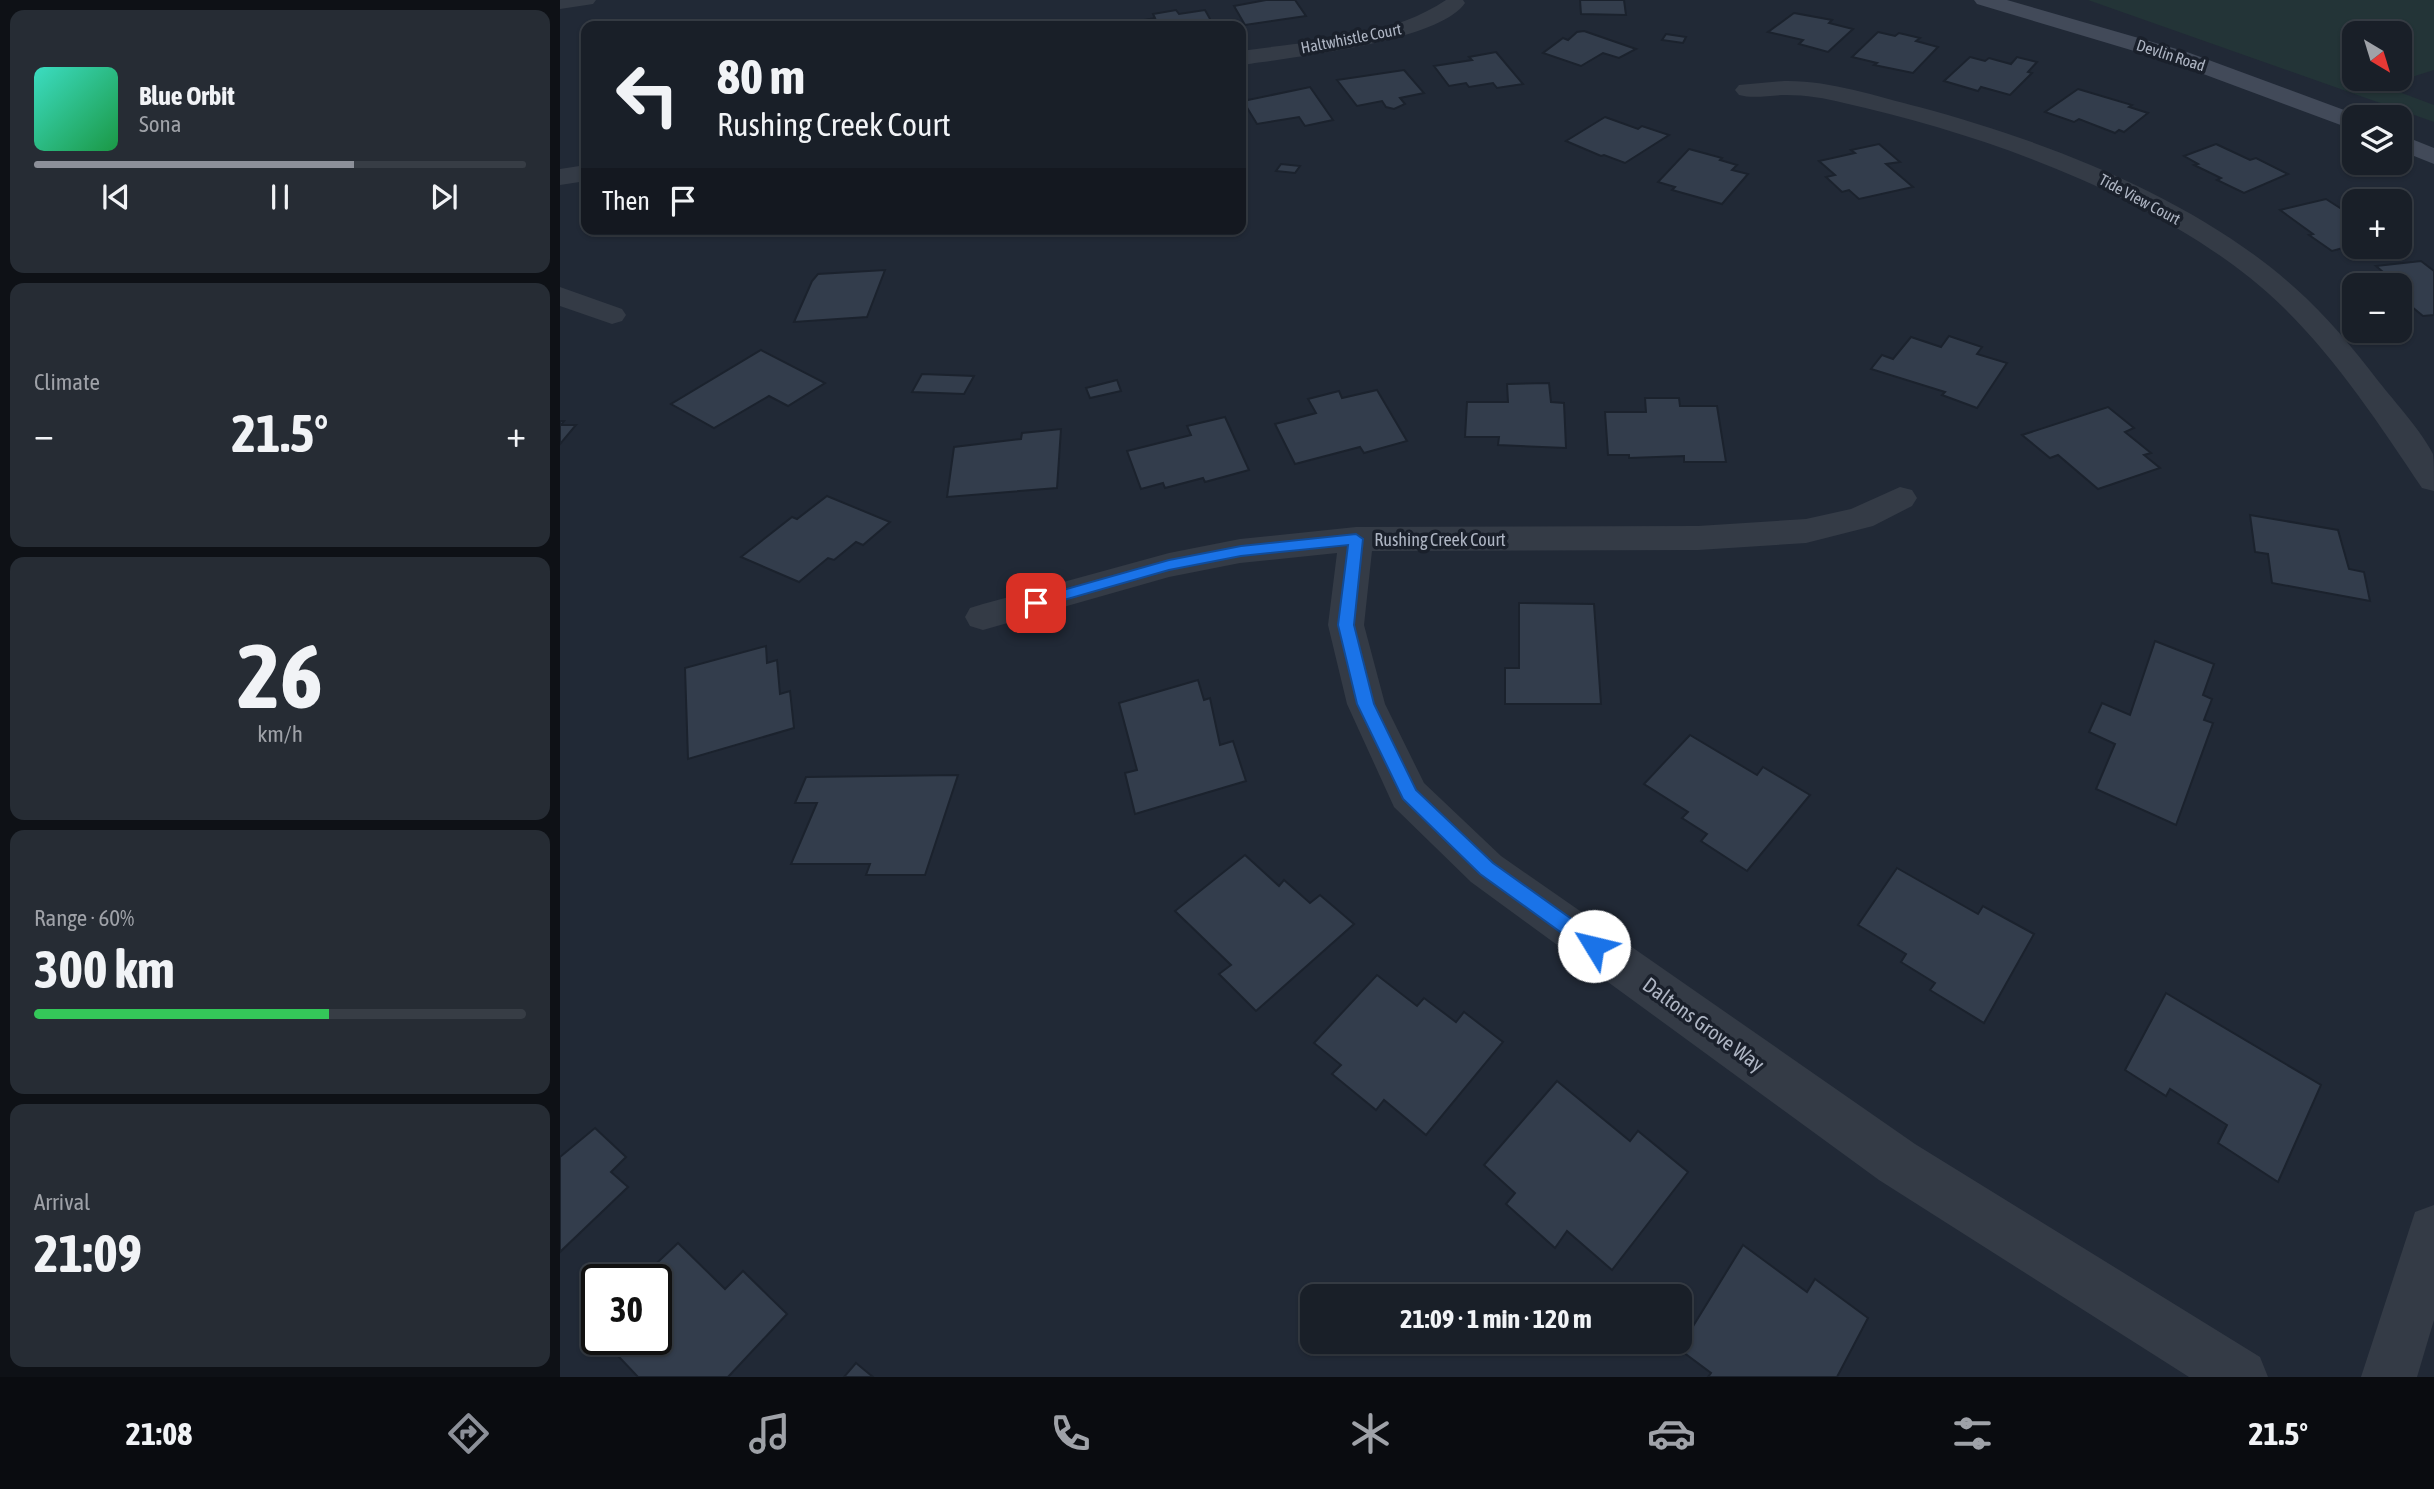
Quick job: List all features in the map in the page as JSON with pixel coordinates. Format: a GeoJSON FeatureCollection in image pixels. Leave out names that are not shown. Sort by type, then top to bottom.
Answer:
{"type":"FeatureCollection","features":[{"type":"Feature","properties":{"kind":"main road","name":"Devlin Road"},"geometry":{"type":"LineString","coordinates":[[1984,0],[2192,61],[2342,117]]}},
{"type":"Feature","properties":{"kind":"main road"},"geometry":{"type":"LineString","coordinates":[[2412,147],[2434,157]]}},
{"type":"Feature","properties":{"kind":"street"},"geometry":{"type":"LineString","coordinates":[[560,3],[586,0]]}},
{"type":"Feature","properties":{"kind":"street","name":"Haltwhistle Court"},"geometry":{"type":"LineString","coordinates":[[1246,57],[1401,29],[1428,20],[1455,3]]}},
{"type":"Feature","properties":{"kind":"street","name":"Tide View Court"},"geometry":{"type":"LineString","coordinates":[[1746,90],[1790,88],[1841,95],[1923,115],[2034,149],[2112,183],[2180,220],[2245,261],[2304,312],[2378,400],[2434,480]]}},
{"type":"Feature","properties":{"kind":"street"},"geometry":{"type":"LineString","coordinates":[[560,177],[581,174]]}},
{"type":"Feature","properties":{"kind":"street"},"geometry":{"type":"LineString","coordinates":[[560,296],[612,315]]}},
{"type":"Feature","properties":{"kind":"street","name":"Rushing Creek Court"},"geometry":{"type":"LineString","coordinates":[[982,617],[1169,565],[1241,551],[1356,539],[1698,538],[1806,531],[1861,518],[1900,498]]}},
{"type":"Feature","properties":{"kind":"street","name":"Daltons Grove Way"},"geometry":{"type":"LineString","coordinates":[[1356,539],[1346,625],[1366,704],[1409,794],[1486,869],[1897,1161],[2240,1377]]}},
{"type":"Feature","properties":{"kind":"street"},"geometry":{"type":"LineString","coordinates":[[2389,1377],[2434,1231]]}},
{"type":"Feature","properties":{"kind":"shaded area"},"geometry":{"type":"Polygon","coordinates":[[[2088,0],[2434,0],[2434,70],[2412,77],[2412,21],[2342,21],[2342,90],[2088,0]]]}},
{"type":"Feature","properties":{"kind":"shaded area"},"geometry":{"type":"Polygon","coordinates":[[[2346,91],[2396,91],[2434,105],[2434,122],[2412,114],[2412,105],[2386,105],[2346,91]]]}},
{"type":"Feature","properties":{"kind":"building"},"geometry":{"type":"Polygon","coordinates":[[[1266,0],[1295,0],[1306,16],[1246,25],[1234,6],[1266,0]]]}},
{"type":"Feature","properties":{"kind":"building"},"geometry":{"type":"Polygon","coordinates":[[[1580,0],[1624,0],[1626,15],[1581,14],[1580,0]]]}},
{"type":"Feature","properties":{"kind":"building"},"geometry":{"type":"Polygon","coordinates":[[[1176,10],[1179,14],[1205,10],[1211,21],[1139,21],[1155,18],[1153,14],[1176,10]]]}},
{"type":"Feature","properties":{"kind":"building"},"geometry":{"type":"Polygon","coordinates":[[[1794,13],[1832,20],[1829,23],[1853,29],[1828,52],[1799,44],[1803,40],[1768,32],[1794,13]]]}},
{"type":"Feature","properties":{"kind":"building"},"geometry":{"type":"Polygon","coordinates":[[[1584,31],[1636,49],[1619,58],[1603,53],[1581,66],[1543,53],[1563,38],[1568,40],[1577,32],[1584,31]]]}},
{"type":"Feature","properties":{"kind":"building"},"geometry":{"type":"Polygon","coordinates":[[[1878,32],[1920,38],[1916,41],[1938,47],[1913,73],[1874,65],[1877,63],[1852,57],[1878,32]]]}},
{"type":"Feature","properties":{"kind":"building"},"geometry":{"type":"Polygon","coordinates":[[[1666,34],[1686,37],[1683,43],[1662,40],[1666,34]]]}},
{"type":"Feature","properties":{"kind":"building"},"geometry":{"type":"Polygon","coordinates":[[[1496,52],[1523,84],[1497,88],[1493,83],[1469,87],[1466,83],[1449,86],[1434,66],[1472,60],[1469,57],[1496,52]]]}},
{"type":"Feature","properties":{"kind":"building"},"geometry":{"type":"Polygon","coordinates":[[[1970,57],[1985,61],[1989,58],[2011,64],[2017,57],[2037,62],[2028,72],[2032,73],[2010,95],[1981,87],[1978,91],[1944,81],[1970,57]]]}},
{"type":"Feature","properties":{"kind":"building"},"geometry":{"type":"Polygon","coordinates":[[[1404,70],[1424,93],[1400,98],[1405,104],[1394,109],[1386,107],[1382,101],[1357,106],[1337,80],[1404,70]]]}},
{"type":"Feature","properties":{"kind":"building"},"geometry":{"type":"Polygon","coordinates":[[[1310,87],[1333,120],[1305,126],[1299,117],[1257,124],[1246,106],[1246,100],[1310,87]]]}},
{"type":"Feature","properties":{"kind":"building"},"geometry":{"type":"Polygon","coordinates":[[[2078,89],[2132,105],[2129,107],[2148,113],[2124,132],[2119,130],[2115,133],[2079,119],[2074,122],[2045,112],[2078,89]]]}},
{"type":"Feature","properties":{"kind":"building"},"geometry":{"type":"Polygon","coordinates":[[[1605,117],[1638,129],[1642,126],[1669,135],[1625,163],[1566,141],[1605,117]]]}},
{"type":"Feature","properties":{"kind":"building"},"geometry":{"type":"Polygon","coordinates":[[[1879,144],[1900,162],[1886,164],[1913,187],[1859,199],[1849,190],[1842,192],[1826,177],[1835,175],[1819,161],[1855,153],[1851,150],[1879,144]]]}},
{"type":"Feature","properties":{"kind":"building"},"geometry":{"type":"Polygon","coordinates":[[[2216,144],[2250,160],[2256,158],[2288,174],[2244,193],[2217,180],[2221,178],[2194,165],[2198,164],[2184,156],[2216,144]]]}},
{"type":"Feature","properties":{"kind":"building"},"geometry":{"type":"Polygon","coordinates":[[[1689,149],[1722,158],[1720,160],[1737,165],[1732,170],[1748,174],[1722,204],[1672,190],[1675,187],[1658,182],[1689,149]]]}},
{"type":"Feature","properties":{"kind":"building"},"geometry":{"type":"Polygon","coordinates":[[[1281,164],[1300,166],[1295,173],[1276,171],[1281,164]]]}},
{"type":"Feature","properties":{"kind":"building"},"geometry":{"type":"Polygon","coordinates":[[[2326,199],[2342,209],[2342,248],[2332,251],[2280,210],[2326,199]]]}},
{"type":"Feature","properties":{"kind":"building"},"geometry":{"type":"Polygon","coordinates":[[[2421,261],[2434,271],[2434,315],[2423,316],[2412,307],[2412,273],[2384,273],[2376,266],[2421,261]]]}},
{"type":"Feature","properties":{"kind":"building"},"geometry":{"type":"Polygon","coordinates":[[[885,270],[867,317],[794,322],[812,281],[818,274],[885,270]]]}},
{"type":"Feature","properties":{"kind":"building"},"geometry":{"type":"Polygon","coordinates":[[[1949,336],[1982,347],[1977,354],[2007,363],[1977,408],[1942,395],[1945,392],[1871,369],[1882,355],[1893,359],[1911,337],[1941,347],[1949,336]]]}},
{"type":"Feature","properties":{"kind":"building"},"geometry":{"type":"Polygon","coordinates":[[[761,350],[825,383],[788,406],[769,396],[714,428],[671,404],[761,350]]]}},
{"type":"Feature","properties":{"kind":"building"},"geometry":{"type":"Polygon","coordinates":[[[922,374],[974,376],[964,394],[912,392],[922,374]]]}},
{"type":"Feature","properties":{"kind":"building"},"geometry":{"type":"Polygon","coordinates":[[[1117,380],[1121,391],[1090,398],[1086,388],[1117,380]]]}},
{"type":"Feature","properties":{"kind":"building"},"geometry":{"type":"Polygon","coordinates":[[[1549,383],[1551,402],[1564,403],[1566,448],[1498,445],[1499,437],[1465,437],[1467,402],[1508,402],[1507,384],[1549,383]]]}},
{"type":"Feature","properties":{"kind":"building"},"geometry":{"type":"Polygon","coordinates":[[[1377,390],[1407,441],[1364,453],[1360,447],[1295,464],[1275,424],[1316,413],[1308,399],[1339,391],[1342,398],[1377,390]]]}},
{"type":"Feature","properties":{"kind":"building"},"geometry":{"type":"Polygon","coordinates":[[[1645,398],[1679,398],[1680,406],[1717,406],[1726,462],[1684,462],[1684,456],[1629,458],[1629,455],[1608,455],[1605,412],[1646,412],[1645,398]]]}},
{"type":"Feature","properties":{"kind":"building"},"geometry":{"type":"Polygon","coordinates":[[[2108,407],[2134,428],[2125,432],[2151,453],[2144,455],[2160,468],[2098,489],[2058,455],[2050,458],[2022,435],[2108,407]]]}},
{"type":"Feature","properties":{"kind":"building"},"geometry":{"type":"Polygon","coordinates":[[[1225,417],[1249,470],[1205,482],[1203,478],[1165,488],[1163,483],[1141,489],[1127,451],[1191,435],[1187,426],[1225,417]]]}},
{"type":"Feature","properties":{"kind":"building"},"geometry":{"type":"Polygon","coordinates":[[[560,421],[564,421],[561,425],[576,425],[560,444],[560,421]]]}},
{"type":"Feature","properties":{"kind":"building"},"geometry":{"type":"Polygon","coordinates":[[[1061,429],[1057,488],[947,497],[954,447],[1021,439],[1022,433],[1061,429]]]}},
{"type":"Feature","properties":{"kind":"building"},"geometry":{"type":"Polygon","coordinates":[[[827,496],[890,522],[863,545],[856,542],[834,560],[828,558],[799,582],[741,557],[792,517],[797,519],[827,496]]]}},
{"type":"Feature","properties":{"kind":"building"},"geometry":{"type":"Polygon","coordinates":[[[2250,515],[2338,530],[2349,569],[2364,572],[2370,601],[2272,583],[2268,554],[2255,552],[2250,515]]]}},
{"type":"Feature","properties":{"kind":"building"},"geometry":{"type":"Polygon","coordinates":[[[1519,603],[1594,604],[1601,704],[1505,704],[1505,668],[1519,668],[1519,603]]]}},
{"type":"Feature","properties":{"kind":"building"},"geometry":{"type":"Polygon","coordinates":[[[2155,641],[2214,664],[2203,695],[2212,699],[2204,720],[2213,723],[2176,825],[2096,789],[2115,744],[2089,732],[2102,703],[2130,715],[2155,641]]]}},
{"type":"Feature","properties":{"kind":"building"},"geometry":{"type":"Polygon","coordinates":[[[766,646],[767,663],[777,660],[780,694],[790,691],[794,728],[688,759],[685,668],[766,646]]]}},
{"type":"Feature","properties":{"kind":"building"},"geometry":{"type":"Polygon","coordinates":[[[1198,680],[1204,700],[1210,698],[1220,745],[1233,741],[1246,781],[1135,814],[1125,773],[1137,770],[1119,703],[1198,680]]]}},
{"type":"Feature","properties":{"kind":"building"},"geometry":{"type":"Polygon","coordinates":[[[1690,735],[1757,775],[1763,767],[1810,795],[1747,871],[1701,841],[1707,834],[1682,818],[1688,812],[1644,784],[1690,735]]]}},
{"type":"Feature","properties":{"kind":"building"},"geometry":{"type":"Polygon","coordinates":[[[958,775],[925,875],[866,875],[870,864],[791,864],[817,803],[795,803],[806,777],[958,775]]]}},
{"type":"Feature","properties":{"kind":"building"},"geometry":{"type":"Polygon","coordinates":[[[1245,855],[1279,886],[1284,880],[1310,903],[1320,895],[1354,924],[1256,1011],[1219,974],[1231,965],[1175,911],[1245,855]]]}},
{"type":"Feature","properties":{"kind":"building"},"geometry":{"type":"Polygon","coordinates":[[[1897,868],[1978,914],[1983,906],[2034,934],[1984,1023],[1930,990],[1935,983],[1901,962],[1906,954],[1858,925],[1897,868]]]}},
{"type":"Feature","properties":{"kind":"building"},"geometry":{"type":"Polygon","coordinates":[[[1377,975],[1417,1006],[1424,998],[1456,1022],[1464,1012],[1503,1042],[1426,1135],[1384,1100],[1376,1110],[1332,1074],[1341,1065],[1314,1043],[1377,975]]]}},
{"type":"Feature","properties":{"kind":"building"},"geometry":{"type":"Polygon","coordinates":[[[2166,993],[2321,1085],[2278,1182],[2218,1143],[2227,1125],[2170,1089],[2166,1096],[2125,1070],[2166,993]]]}},
{"type":"Feature","properties":{"kind":"building"},"geometry":{"type":"Polygon","coordinates":[[[1557,1081],[1630,1141],[1638,1131],[1688,1172],[1612,1270],[1567,1231],[1555,1248],[1506,1204],[1515,1193],[1484,1165],[1557,1081]]]}},
{"type":"Feature","properties":{"kind":"building"},"geometry":{"type":"Polygon","coordinates":[[[595,1128],[626,1157],[611,1172],[628,1187],[560,1252],[560,1157],[595,1128]]]}},
{"type":"Feature","properties":{"kind":"building"},"geometry":{"type":"Polygon","coordinates":[[[678,1243],[725,1289],[743,1271],[787,1314],[728,1377],[638,1377],[617,1355],[672,1355],[672,1264],[656,1264],[678,1243]]]}},
{"type":"Feature","properties":{"kind":"building"},"geometry":{"type":"Polygon","coordinates":[[[1743,1245],[1807,1292],[1815,1279],[1868,1318],[1837,1377],[1708,1377],[1711,1373],[1686,1354],[1692,1354],[1692,1328],[1743,1245]]]}},
{"type":"Feature","properties":{"kind":"building"},"geometry":{"type":"Polygon","coordinates":[[[856,1363],[873,1377],[844,1377],[856,1363]]]}},
{"type":"Feature","properties":{"kind":"route"},"geometry":{"type":"LineString","coordinates":[[1036,603],[1169,565],[1241,551],[1356,539],[1346,625],[1366,704],[1409,794],[1486,869],[1594,946]]}}]}
